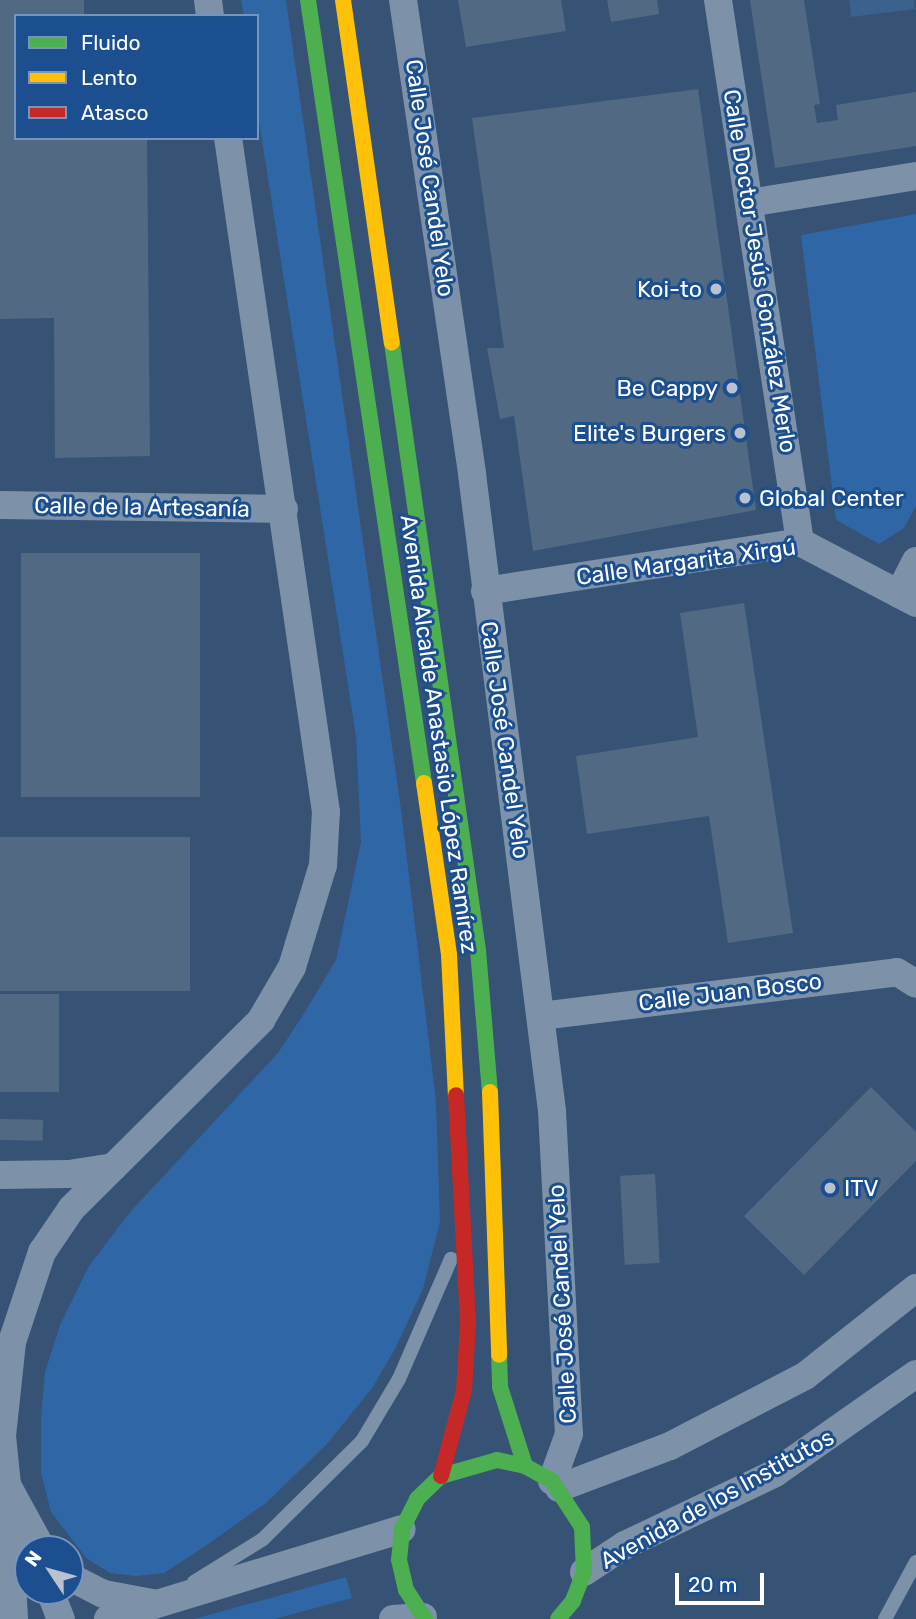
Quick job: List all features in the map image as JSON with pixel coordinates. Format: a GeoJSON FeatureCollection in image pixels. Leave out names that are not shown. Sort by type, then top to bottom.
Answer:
{"type":"FeatureCollection","features":[{"type":"Feature","properties":{"kind":"street","name":"Avenida Alcalde Anastasio López Ramírez"},"geometry":{"type":"LineString","coordinates":[[308,0],[449,954],[464,1199],[468,1323],[464,1390],[441,1476]]}},
{"type":"Feature","properties":{"kind":"street","name":"Avenida Alcalde Anastasio López Ramírez"},"geometry":{"type":"LineString","coordinates":[[343,0],[478,950],[488,1040],[500,1387],[526,1466]]}},
{"type":"Feature","properties":{"kind":"street","name":"Calle José Candel Yelo"},"geometry":{"type":"LineString","coordinates":[[403,0],[485,591],[552,1111],[569,1434],[555,1485]]}},
{"type":"Feature","properties":{"kind":"street","name":"Calle Doctor Jesús González Merlo"},"geometry":{"type":"LineString","coordinates":[[718,0],[800,542]]}},
{"type":"Feature","properties":{"kind":"street"},"geometry":{"type":"LineString","coordinates":[[14,1619],[2,1436],[12,1342],[37,1265],[72,1208],[261,1020],[292,967],[311,913],[323,865],[326,812],[229,140]]}},
{"type":"Feature","properties":{"kind":"street"},"geometry":{"type":"LineString","coordinates":[[749,203],[916,176]]}},
{"type":"Feature","properties":{"kind":"street","name":"Calle de la Artesanía"},"geometry":{"type":"LineString","coordinates":[[0,505],[284,509]]}},
{"type":"Feature","properties":{"kind":"street","name":"Calle Margarita Xirgú"},"geometry":{"type":"LineString","coordinates":[[485,591],[800,542],[907,599]]}},
{"type":"Feature","properties":{"kind":"street"},"geometry":{"type":"LineString","coordinates":[[907,599],[916,561]]}},
{"type":"Feature","properties":{"kind":"street","name":"Calle Juan Bosco"},"geometry":{"type":"LineString","coordinates":[[541,1016],[897,972],[916,984]]}},
{"type":"Feature","properties":{"kind":"street"},"geometry":{"type":"LineString","coordinates":[[0,1175],[69,1174],[113,1167]]}},
{"type":"Feature","properties":{"kind":"street"},"geometry":{"type":"LineString","coordinates":[[555,1485],[670,1446],[805,1376],[916,1288]]}},
{"type":"Feature","properties":{"kind":"street","name":"Avenida de los Institutos"},"geometry":{"type":"LineString","coordinates":[[584,1572],[625,1545],[775,1473],[916,1374]]}},
{"type":"Feature","properties":{"kind":"street"},"geometry":{"type":"LineString","coordinates":[[424,1618],[406,1590],[399,1560],[402,1529],[417,1499],[441,1476],[467,1464],[497,1460],[526,1466],[555,1485],[582,1527],[584,1572],[573,1601],[558,1619]]}},
{"type":"Feature","properties":{"kind":"street"},"geometry":{"type":"LineString","coordinates":[[6,1485],[32,1535]]}},
{"type":"Feature","properties":{"kind":"street"},"geometry":{"type":"LineString","coordinates":[[108,1619],[402,1529]]}},
{"type":"Feature","properties":{"kind":"street"},"geometry":{"type":"LineString","coordinates":[[84,1584],[104,1594],[158,1604]]}},
{"type":"Feature","properties":{"kind":"street"},"geometry":{"type":"LineString","coordinates":[[393,1619],[424,1618]]}},
{"type":"Feature","properties":{"kind":"lane"},"geometry":{"type":"LineString","coordinates":[[158,1604],[263,1539],[362,1441],[439,1296],[464,1199]]}},
{"type":"Feature","properties":{"kind":"lane"},"geometry":{"type":"LineString","coordinates":[[885,1619],[916,1562]]}},
{"type":"Feature","properties":{"kind":"shaded area"},"geometry":{"type":"Polygon","coordinates":[[[241,0],[286,0],[401,809],[436,1101],[440,1222],[423,1289],[396,1347],[373,1387],[326,1445],[266,1503],[204,1547],[164,1573],[136,1576],[110,1573],[86,1558],[84,1535],[68,1535],[51,1512],[41,1473],[41,1417],[45,1372],[60,1325],[89,1266],[130,1212],[278,1053],[305,1012],[336,960],[361,842],[356,736],[259,122],[259,14],[244,14],[241,0]]]}},
{"type":"Feature","properties":{"kind":"shaded area"},"geometry":{"type":"Polygon","coordinates":[[[849,0],[914,0],[915,9],[851,17],[849,0]]]}},
{"type":"Feature","properties":{"kind":"shaded area"},"geometry":{"type":"Polygon","coordinates":[[[916,214],[916,506],[904,528],[879,544],[836,520],[801,235],[916,214]]]}},
{"type":"Feature","properties":{"kind":"shaded area"},"geometry":{"type":"Polygon","coordinates":[[[346,1577],[352,1598],[275,1619],[194,1619],[346,1577]]]}},
{"type":"Feature","properties":{"kind":"building"},"geometry":{"type":"Polygon","coordinates":[[[0,0],[84,0],[84,14],[14,14],[14,140],[147,140],[150,456],[55,458],[54,318],[0,319],[0,0]]]}},
{"type":"Feature","properties":{"kind":"building"},"geometry":{"type":"Polygon","coordinates":[[[458,0],[561,0],[566,31],[466,47],[458,0]]]}},
{"type":"Feature","properties":{"kind":"building"},"geometry":{"type":"Polygon","coordinates":[[[607,0],[657,0],[659,14],[611,22],[607,0]]]}},
{"type":"Feature","properties":{"kind":"building"},"geometry":{"type":"Polygon","coordinates":[[[750,0],[804,0],[820,104],[814,105],[817,123],[838,120],[836,105],[916,92],[916,146],[775,168],[750,0]]]}},
{"type":"Feature","properties":{"kind":"building"},"geometry":{"type":"Polygon","coordinates":[[[698,89],[756,510],[533,551],[514,416],[500,419],[487,348],[504,348],[472,118],[698,89]]]}},
{"type":"Feature","properties":{"kind":"building"},"geometry":{"type":"Polygon","coordinates":[[[21,553],[200,553],[200,797],[21,797],[21,553]]]}},
{"type":"Feature","properties":{"kind":"building"},"geometry":{"type":"Polygon","coordinates":[[[744,603],[793,933],[728,943],[709,816],[587,834],[576,756],[698,737],[680,613],[744,603]]]}},
{"type":"Feature","properties":{"kind":"building"},"geometry":{"type":"Polygon","coordinates":[[[0,837],[190,837],[190,991],[0,991],[0,837]]]}},
{"type":"Feature","properties":{"kind":"building"},"geometry":{"type":"Polygon","coordinates":[[[0,994],[59,994],[59,1092],[0,1092],[0,994]]]}},
{"type":"Feature","properties":{"kind":"building","name":"ITV"},"geometry":{"type":"Polygon","coordinates":[[[871,1087],[916,1132],[916,1161],[804,1275],[744,1216],[871,1087]]]}},
{"type":"Feature","properties":{"kind":"building"},"geometry":{"type":"Polygon","coordinates":[[[0,1119],[43,1120],[43,1141],[0,1140],[0,1119]]]}},
{"type":"Feature","properties":{"kind":"building"},"geometry":{"type":"Polygon","coordinates":[[[655,1174],[660,1263],[625,1265],[620,1176],[655,1174]]]}},
{"type":"Feature","properties":{"kind":"traffic: fast"},"geometry":{"type":"LineString","coordinates":[[308,0],[424,783]]}},
{"type":"Feature","properties":{"kind":"traffic: fast"},"geometry":{"type":"LineString","coordinates":[[392,343],[478,950],[490,1092]]}},
{"type":"Feature","properties":{"kind":"traffic: fast"},"geometry":{"type":"LineString","coordinates":[[499,1355],[500,1387],[525,1466]]}},
{"type":"Feature","properties":{"kind":"traffic: fast"},"geometry":{"type":"LineString","coordinates":[[425,1619],[406,1590],[399,1560],[402,1529],[417,1499],[441,1476],[497,1460],[525,1466],[552,1481],[582,1527],[584,1572],[573,1601],[558,1619]]}},
{"type":"Feature","properties":{"kind":"traffic: slow"},"geometry":{"type":"LineString","coordinates":[[343,0],[392,343]]}},
{"type":"Feature","properties":{"kind":"traffic: slow"},"geometry":{"type":"LineString","coordinates":[[424,783],[449,954],[456,1095]]}},
{"type":"Feature","properties":{"kind":"traffic: slow"},"geometry":{"type":"LineString","coordinates":[[490,1092],[499,1355]]}},
{"type":"Feature","properties":{"kind":"traffic: jam"},"geometry":{"type":"LineString","coordinates":[[441,1476],[464,1390],[468,1323],[456,1095]]}},
{"type":"Feature","properties":{"kind":"place","name":"Koi-to"},"geometry":{"type":"Point","coordinates":[716,289]}},
{"type":"Feature","properties":{"kind":"place","name":"Be Cappy"},"geometry":{"type":"Point","coordinates":[732,388]}},
{"type":"Feature","properties":{"kind":"place","name":"Elite's Burgers"},"geometry":{"type":"Point","coordinates":[740,433]}},
{"type":"Feature","properties":{"kind":"place","name":"Global Center"},"geometry":{"type":"Point","coordinates":[745,498]}},
{"type":"Feature","properties":{"kind":"place","name":"ITV"},"geometry":{"type":"Point","coordinates":[830,1188]}}]}
